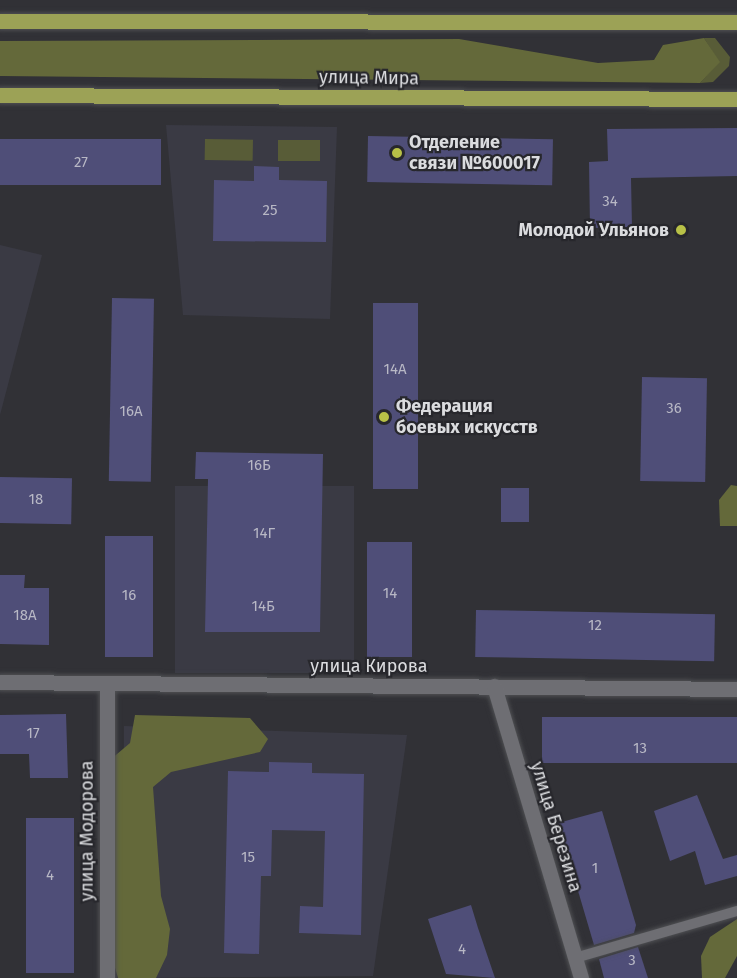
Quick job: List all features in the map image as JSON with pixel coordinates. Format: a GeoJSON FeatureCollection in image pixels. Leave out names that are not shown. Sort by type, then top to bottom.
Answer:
{"type":"FeatureCollection","features":[{"type":"Feature","properties":{"kind":"main road"},"geometry":{"type":"LineString","coordinates":[[0,21],[737,22]]}},
{"type":"Feature","properties":{"kind":"main road","name":"улица Мира"},"geometry":{"type":"LineString","coordinates":[[0,95],[737,99]]}},
{"type":"Feature","properties":{"kind":"street","name":"улица Кирова"},"geometry":{"type":"LineString","coordinates":[[0,682],[737,689]]}},
{"type":"Feature","properties":{"kind":"street","name":"улица Модорова"},"geometry":{"type":"LineString","coordinates":[[106,978],[107,683]]}},
{"type":"Feature","properties":{"kind":"street","name":"улица Березина"},"geometry":{"type":"LineString","coordinates":[[494,686],[581,978]]}},
{"type":"Feature","properties":{"kind":"lane"},"geometry":{"type":"LineString","coordinates":[[575,958],[737,911]]}},
{"type":"Feature","properties":{"kind":"shaded area"},"geometry":{"type":"Polygon","coordinates":[[[166,125],[337,127],[330,319],[183,315],[166,125]]]}},
{"type":"Feature","properties":{"kind":"shaded area"},"geometry":{"type":"Polygon","coordinates":[[[0,245],[42,255],[0,415],[0,245]]]}},
{"type":"Feature","properties":{"kind":"shaded area"},"geometry":{"type":"Polygon","coordinates":[[[175,486],[354,486],[354,673],[175,673],[175,486]]]}},
{"type":"Feature","properties":{"kind":"shaded area"},"geometry":{"type":"Polygon","coordinates":[[[124,726],[407,735],[373,976],[124,978],[124,726]]]}},
{"type":"Feature","properties":{"kind":"green space"},"geometry":{"type":"Polygon","coordinates":[[[704,38],[715,38],[730,57],[729,66],[713,82],[700,83],[719,62],[704,38]]]}},
{"type":"Feature","properties":{"kind":"green space"},"geometry":{"type":"Polygon","coordinates":[[[704,38],[720,62],[700,83],[0,76],[0,41],[459,39],[598,63],[654,60],[663,45],[704,38]]]}},
{"type":"Feature","properties":{"kind":"green space"},"geometry":{"type":"Polygon","coordinates":[[[205,139],[253,140],[253,161],[205,160],[205,139]]]}},
{"type":"Feature","properties":{"kind":"green space"},"geometry":{"type":"Polygon","coordinates":[[[278,140],[320,140],[320,161],[278,161],[278,140]]]}},
{"type":"Feature","properties":{"kind":"green space"},"geometry":{"type":"Polygon","coordinates":[[[731,485],[737,486],[737,526],[720,526],[719,500],[731,485]]]}},
{"type":"Feature","properties":{"kind":"green space"},"geometry":{"type":"Polygon","coordinates":[[[135,715],[250,718],[268,739],[260,752],[171,772],[153,787],[161,896],[170,929],[167,955],[156,978],[118,978],[114,964],[110,760],[130,743],[135,715]]]}},
{"type":"Feature","properties":{"kind":"green space"},"geometry":{"type":"Polygon","coordinates":[[[737,919],[737,956],[725,978],[702,978],[701,956],[710,937],[737,919]]]}},
{"type":"Feature","properties":{"kind":"building"},"geometry":{"type":"Polygon","coordinates":[[[737,128],[737,176],[631,178],[632,227],[590,228],[589,162],[608,161],[607,129],[737,128]]]}},
{"type":"Feature","properties":{"kind":"building"},"geometry":{"type":"Polygon","coordinates":[[[368,136],[553,139],[552,185],[367,182],[368,136]]]}},
{"type":"Feature","properties":{"kind":"building"},"geometry":{"type":"Polygon","coordinates":[[[0,139],[161,139],[161,185],[0,185],[0,139]]]}},
{"type":"Feature","properties":{"kind":"building"},"geometry":{"type":"Polygon","coordinates":[[[254,166],[279,167],[279,180],[327,181],[326,242],[213,241],[214,180],[254,181],[254,166]]]}},
{"type":"Feature","properties":{"kind":"building"},"geometry":{"type":"Polygon","coordinates":[[[112,298],[154,299],[151,482],[109,481],[112,298]]]}},
{"type":"Feature","properties":{"kind":"building"},"geometry":{"type":"Polygon","coordinates":[[[373,303],[418,303],[418,489],[373,489],[373,303]]]}},
{"type":"Feature","properties":{"kind":"building"},"geometry":{"type":"Polygon","coordinates":[[[642,377],[707,378],[705,482],[640,481],[642,377]]]}},
{"type":"Feature","properties":{"kind":"building"},"geometry":{"type":"Polygon","coordinates":[[[196,452],[323,454],[320,632],[205,632],[208,479],[195,479],[196,452]]]}},
{"type":"Feature","properties":{"kind":"building"},"geometry":{"type":"Polygon","coordinates":[[[0,477],[72,478],[71,524],[0,523],[0,477]]]}},
{"type":"Feature","properties":{"kind":"building"},"geometry":{"type":"Polygon","coordinates":[[[501,488],[529,488],[529,522],[501,522],[501,488]]]}},
{"type":"Feature","properties":{"kind":"building"},"geometry":{"type":"Polygon","coordinates":[[[105,536],[153,536],[153,657],[105,657],[105,536]]]}},
{"type":"Feature","properties":{"kind":"building"},"geometry":{"type":"Polygon","coordinates":[[[367,542],[412,542],[412,657],[367,657],[367,542]]]}},
{"type":"Feature","properties":{"kind":"building"},"geometry":{"type":"Polygon","coordinates":[[[0,575],[25,575],[24,588],[49,588],[49,645],[0,644],[0,575]]]}},
{"type":"Feature","properties":{"kind":"building"},"geometry":{"type":"Polygon","coordinates":[[[476,610],[715,614],[714,661],[475,657],[476,610]]]}},
{"type":"Feature","properties":{"kind":"building"},"geometry":{"type":"Polygon","coordinates":[[[66,714],[68,778],[30,778],[29,754],[0,754],[0,715],[66,714]]]}},
{"type":"Feature","properties":{"kind":"building"},"geometry":{"type":"Polygon","coordinates":[[[542,717],[737,717],[737,763],[542,763],[542,717]]]}},
{"type":"Feature","properties":{"kind":"building"},"geometry":{"type":"Polygon","coordinates":[[[269,762],[312,763],[312,773],[364,774],[361,935],[299,933],[300,906],[323,907],[325,831],[272,830],[271,876],[261,876],[259,954],[224,953],[228,771],[269,772],[269,762]]]}},
{"type":"Feature","properties":{"kind":"building"},"geometry":{"type":"Polygon","coordinates":[[[697,795],[723,859],[737,855],[737,876],[705,885],[695,851],[670,861],[654,811],[697,795]]]}},
{"type":"Feature","properties":{"kind":"building"},"geometry":{"type":"Polygon","coordinates":[[[602,811],[636,925],[634,933],[594,945],[558,823],[602,811]]]}},
{"type":"Feature","properties":{"kind":"building"},"geometry":{"type":"Polygon","coordinates":[[[26,818],[74,818],[74,973],[26,973],[26,818]]]}},
{"type":"Feature","properties":{"kind":"building"},"geometry":{"type":"Polygon","coordinates":[[[471,905],[495,978],[446,974],[428,919],[471,905]]]}},
{"type":"Feature","properties":{"kind":"building"},"geometry":{"type":"Polygon","coordinates":[[[638,947],[648,978],[604,978],[599,959],[638,947]]]}},
{"type":"Feature","properties":{"kind":"place","name":"Отделение связи №600017"},"geometry":{"type":"Point","coordinates":[397,153]}},
{"type":"Feature","properties":{"kind":"place","name":"Молодой Ульянов"},"geometry":{"type":"Point","coordinates":[681,230]}},
{"type":"Feature","properties":{"kind":"place","name":"Федерация боевых искусств"},"geometry":{"type":"Point","coordinates":[384,417]}}]}
